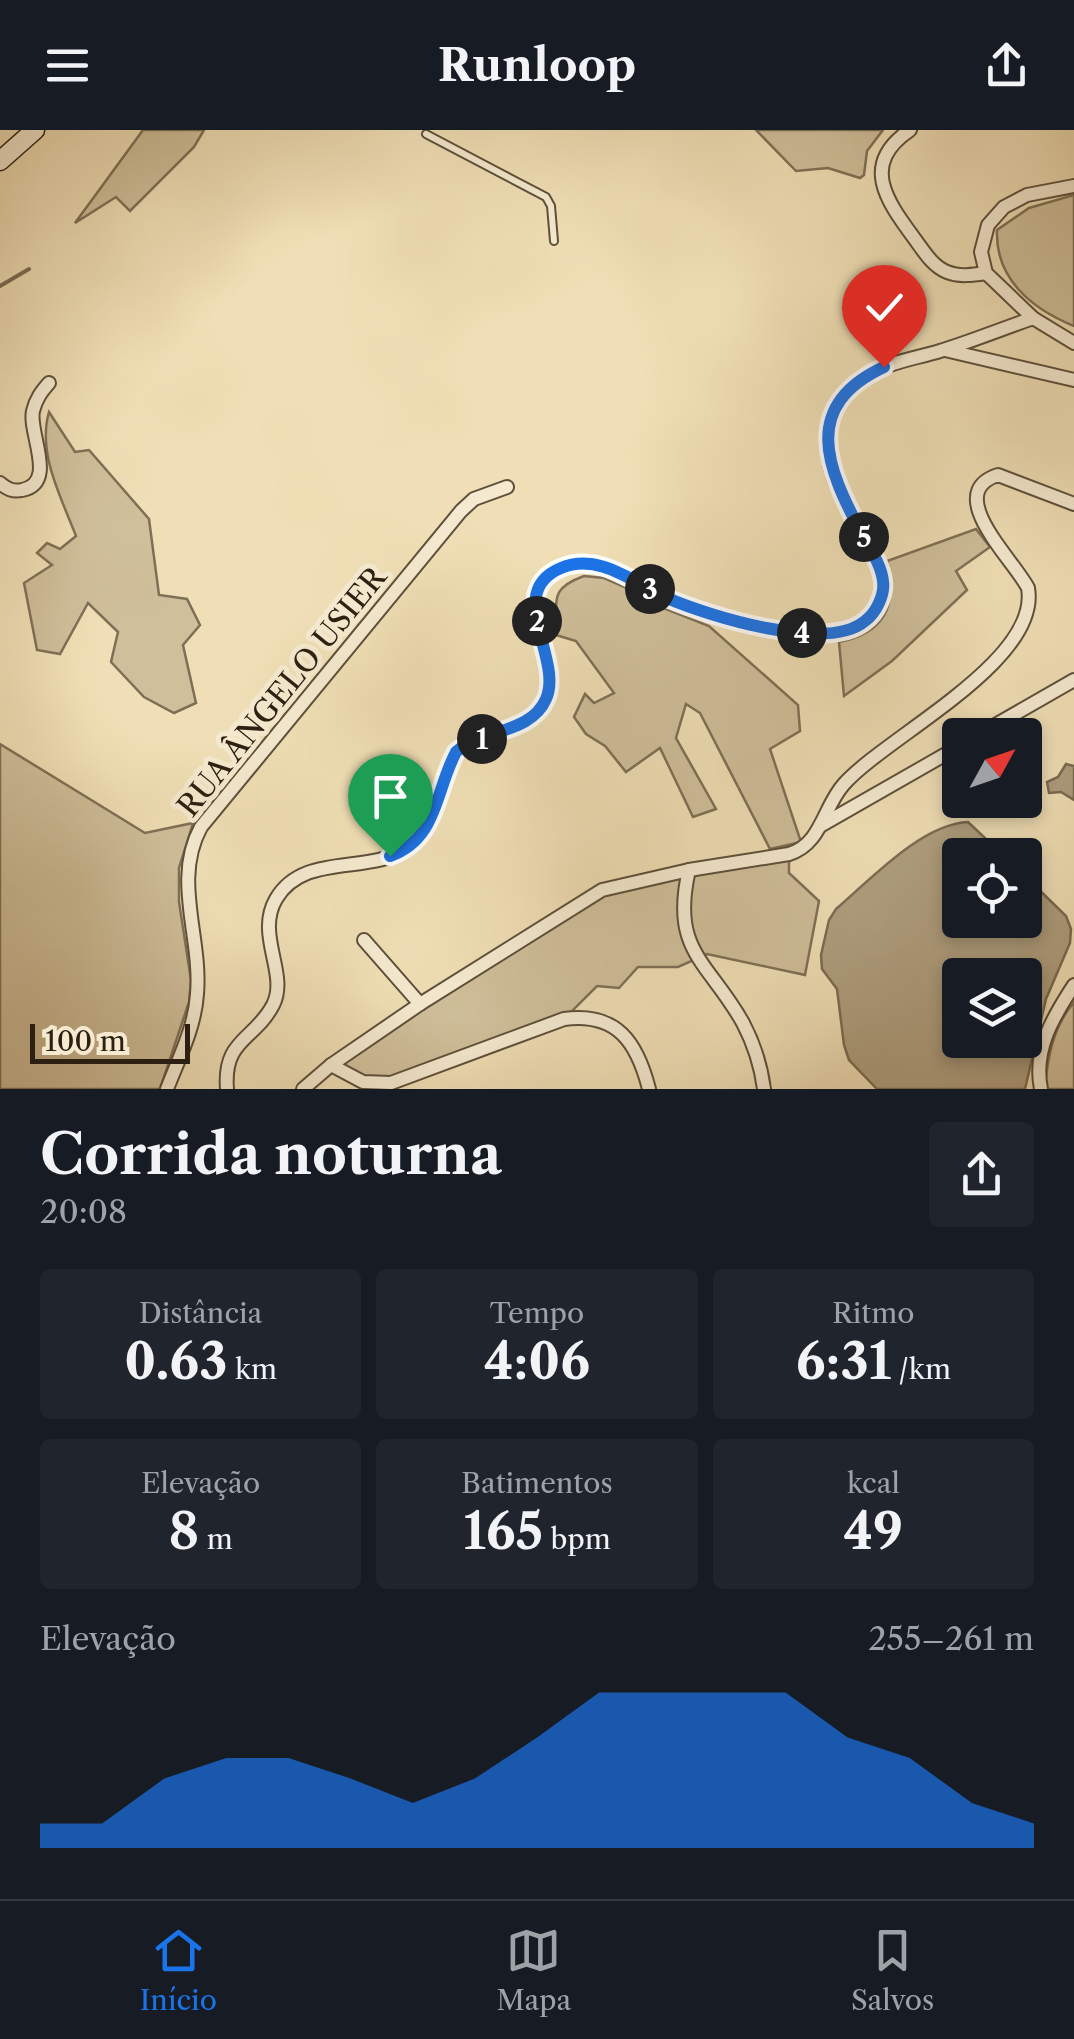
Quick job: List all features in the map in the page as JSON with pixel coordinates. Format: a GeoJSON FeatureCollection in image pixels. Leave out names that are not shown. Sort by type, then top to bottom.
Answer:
{"type":"FeatureCollection","features":[{"type":"Feature","properties":{"kind":"street"},"geometry":{"type":"LineString","coordinates":[[0,161],[34,130]]}},
{"type":"Feature","properties":{"kind":"street"},"geometry":{"type":"LineString","coordinates":[[910,130],[890,148],[884,160],[882,183],[890,206],[936,266],[952,274],[984,268]]}},
{"type":"Feature","properties":{"kind":"street"},"geometry":{"type":"LineString","coordinates":[[1074,186],[1027,196],[1004,207],[988,225],[983,238],[984,268],[1034,318],[1074,344]]}},
{"type":"Feature","properties":{"kind":"street"},"geometry":{"type":"LineString","coordinates":[[227,1089],[227,1062],[274,1004],[277,982],[268,924],[284,890],[305,874],[390,856],[408,848],[432,820],[456,752],[532,718],[546,702],[550,679],[534,606],[540,585],[550,575],[562,568],[596,564],[701,611],[795,632],[841,632],[866,621],[881,598],[884,582],[832,473],[826,440],[842,398],[867,375],[1034,318]]}},
{"type":"Feature","properties":{"kind":"street"},"geometry":{"type":"LineString","coordinates":[[943,350],[1074,380]]}},
{"type":"Feature","properties":{"kind":"street"},"geometry":{"type":"LineString","coordinates":[[0,483],[8,490],[19,491],[31,487],[39,474],[41,458],[33,436],[32,414],[38,396],[49,383]]}},
{"type":"Feature","properties":{"kind":"street"},"geometry":{"type":"LineString","coordinates":[[303,1089],[420,1004],[602,890],[798,851],[812,842],[844,784],[986,669],[1025,623],[1028,588],[978,514],[976,494],[981,485],[998,474],[1074,504]]}},
{"type":"Feature","properties":{"kind":"street","name":"RUA ÂNGELO USIER"},"geometry":{"type":"LineString","coordinates":[[167,1089],[196,1006],[197,971],[187,873],[192,842],[201,826],[461,511],[474,499],[507,486]]}},
{"type":"Feature","properties":{"kind":"street"},"geometry":{"type":"LineString","coordinates":[[1008,718],[1074,680]]}},
{"type":"Feature","properties":{"kind":"street"},"geometry":{"type":"LineString","coordinates":[[820,826],[942,756]]}},
{"type":"Feature","properties":{"kind":"street"},"geometry":{"type":"LineString","coordinates":[[688,870],[684,892],[687,939],[701,966],[742,1021],[756,1050],[764,1089]]}},
{"type":"Feature","properties":{"kind":"street"},"geometry":{"type":"LineString","coordinates":[[364,940],[420,1004]]}},
{"type":"Feature","properties":{"kind":"street"},"geometry":{"type":"LineString","coordinates":[[1041,1089],[1040,1054],[1048,1029],[1074,985]]}},
{"type":"Feature","properties":{"kind":"street"},"geometry":{"type":"LineString","coordinates":[[331,1065],[363,1082],[391,1083],[581,1016],[608,1023],[634,1046],[649,1089]]}},
{"type":"Feature","properties":{"kind":"lane"},"geometry":{"type":"LineString","coordinates":[[426,134],[546,198],[551,206],[554,241]]}},
{"type":"Feature","properties":{"kind":"shaded area"},"geometry":{"type":"Polygon","coordinates":[[[143,130],[204,130],[194,147],[130,211],[116,197],[75,223],[143,130]]]}},
{"type":"Feature","properties":{"kind":"shaded area"},"geometry":{"type":"Polygon","coordinates":[[[756,130],[883,130],[867,151],[864,175],[860,178],[828,168],[796,171],[756,130]]]}},
{"type":"Feature","properties":{"kind":"shaded area"},"geometry":{"type":"Polygon","coordinates":[[[1074,195],[1074,326],[1044,311],[1019,290],[1002,263],[997,230],[1029,208],[1074,195]]]}},
{"type":"Feature","properties":{"kind":"shaded area"},"geometry":{"type":"Polygon","coordinates":[[[49,412],[75,452],[89,450],[149,519],[159,595],[187,599],[200,625],[183,645],[196,703],[174,713],[144,697],[111,662],[118,632],[88,603],[60,654],[37,650],[24,583],[52,565],[37,553],[47,543],[60,549],[76,536],[48,459],[49,412]]]}},
{"type":"Feature","properties":{"kind":"shaded area"},"geometry":{"type":"Polygon","coordinates":[[[976,529],[990,547],[956,571],[967,590],[892,661],[844,696],[839,642],[867,632],[884,615],[891,591],[887,561],[976,529]]]}},
{"type":"Feature","properties":{"kind":"shaded area"},"geometry":{"type":"Polygon","coordinates":[[[584,576],[604,578],[658,606],[709,626],[798,705],[800,731],[770,749],[801,842],[770,849],[700,713],[686,704],[676,738],[716,809],[693,817],[660,748],[626,772],[605,746],[586,734],[574,717],[585,694],[594,703],[614,693],[576,641],[556,635],[559,592],[584,576]]]}},
{"type":"Feature","properties":{"kind":"shaded area"},"geometry":{"type":"Polygon","coordinates":[[[0,744],[145,833],[193,823],[179,868],[179,902],[191,980],[189,1002],[160,1089],[0,1089],[0,744]]]}},
{"type":"Feature","properties":{"kind":"shaded area"},"geometry":{"type":"Polygon","coordinates":[[[1066,764],[1074,766],[1074,800],[1061,792],[1049,793],[1047,782],[1058,777],[1066,764]]]}},
{"type":"Feature","properties":{"kind":"shaded area"},"geometry":{"type":"Polygon","coordinates":[[[968,822],[985,838],[942,838],[942,938],[1042,938],[1042,893],[1066,916],[1071,929],[1070,943],[1042,1016],[1042,958],[942,958],[942,1058],[1032,1058],[1025,1089],[877,1089],[849,1060],[837,989],[822,969],[829,920],[836,909],[898,855],[933,832],[968,822]]]}},
{"type":"Feature","properties":{"kind":"shaded area"},"geometry":{"type":"Polygon","coordinates":[[[789,854],[789,873],[819,901],[805,975],[707,954],[678,967],[638,967],[619,988],[597,986],[564,1019],[376,1084],[331,1065],[602,890],[789,854]]]}},
{"type":"Feature","properties":{"kind":"shaded area"},"geometry":{"type":"Polygon","coordinates":[[[1074,1002],[1074,1089],[1045,1089],[1052,1043],[1074,1002]]]}},
{"type":"Feature","properties":{"kind":"waterway"},"geometry":{"type":"LineString","coordinates":[[0,286],[29,269]]}},
{"type":"Feature","properties":{"kind":"route"},"geometry":{"type":"LineString","coordinates":[[390,856],[408,848],[425,831],[452,759],[462,746],[532,718],[546,702],[549,669],[534,606],[540,585],[562,568],[596,564],[701,611],[795,632],[841,632],[866,621],[881,598],[884,582],[832,473],[826,440],[834,410],[842,398],[867,375],[884,367]]}}]}
